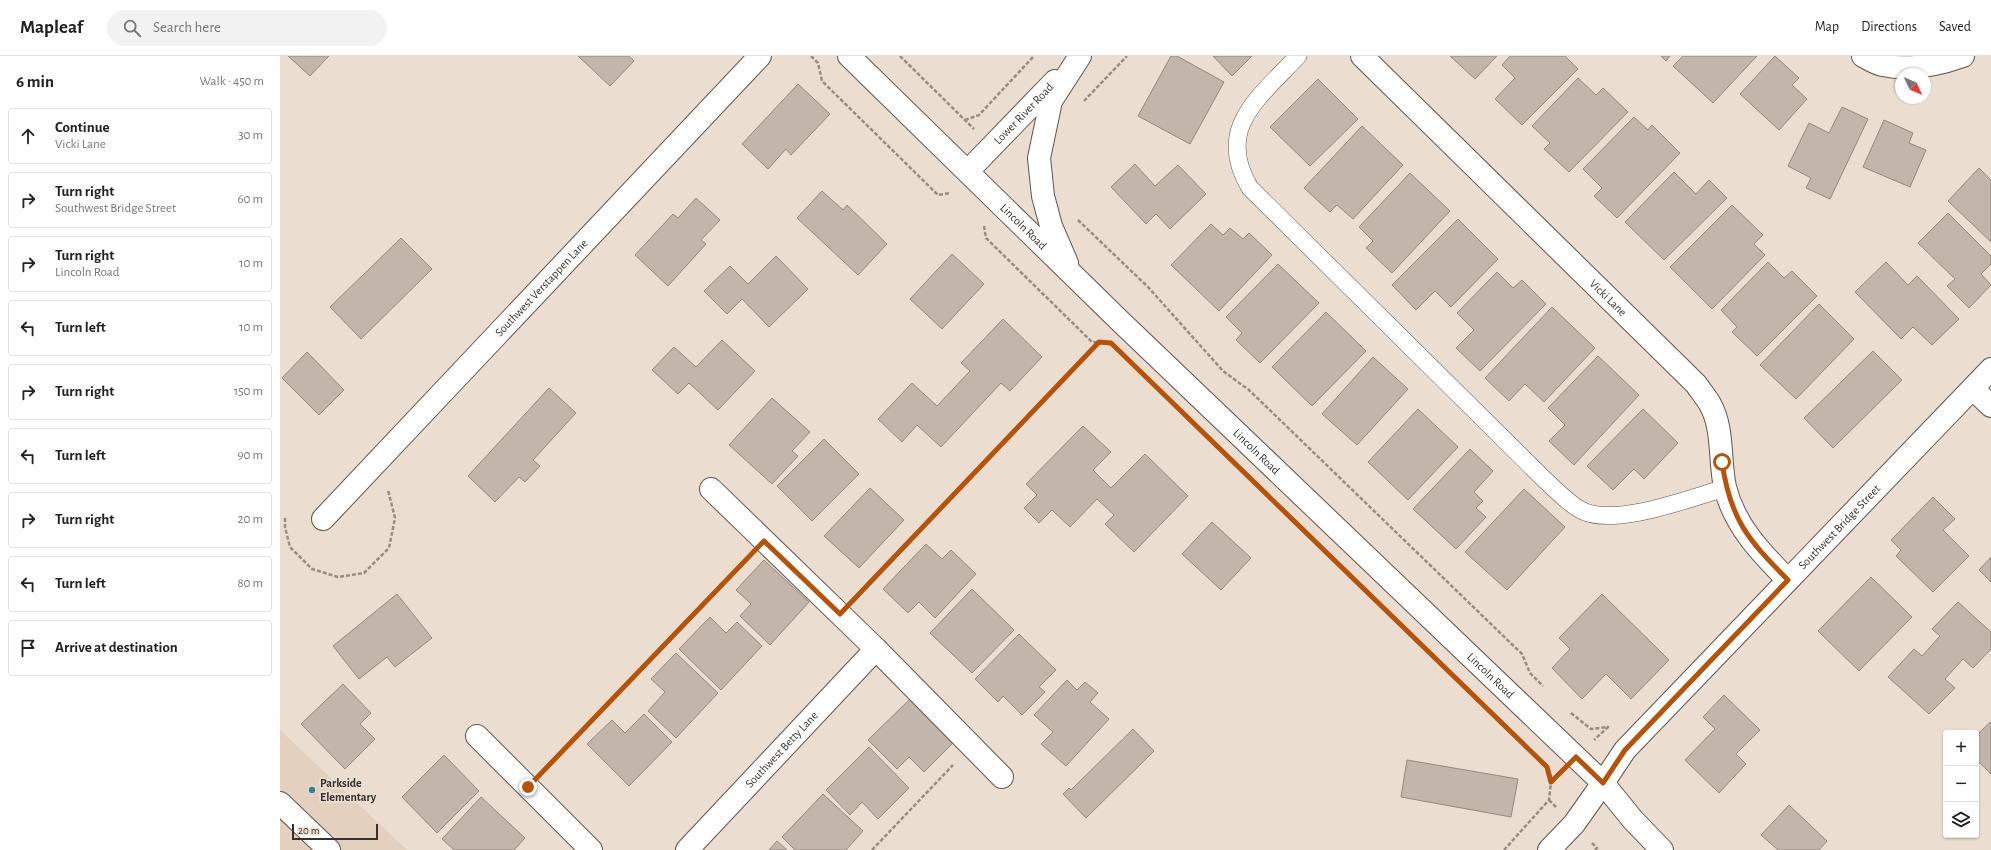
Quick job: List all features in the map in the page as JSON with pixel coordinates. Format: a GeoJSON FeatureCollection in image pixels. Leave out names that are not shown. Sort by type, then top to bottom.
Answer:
{"type":"FeatureCollection","features":[{"type":"Feature","properties":{"kind":"street","name":"Southwest Verstappen Lane"},"geometry":{"type":"LineString","coordinates":[[323,519],[760,56]]}},
{"type":"Feature","properties":{"kind":"street","name":"Lincoln Road"},"geometry":{"type":"LineString","coordinates":[[849,56],[1071,273],[1603,783],[1633,820],[1662,850]]}},
{"type":"Feature","properties":{"kind":"street","name":"Lower River Road"},"geometry":{"type":"LineString","coordinates":[[968,171],[992,148],[1079,56]]}},
{"type":"Feature","properties":{"kind":"street"},"geometry":{"type":"LineString","coordinates":[[1071,273],[1051,226],[1043,196],[1039,158],[1051,101],[1079,56]]}},
{"type":"Feature","properties":{"kind":"street","name":"Vicki Lane"},"geometry":{"type":"LineString","coordinates":[[1362,56],[1696,384],[1710,405],[1720,434],[1725,488],[1736,516],[1758,549],[1788,580]]}},
{"type":"Feature","properties":{"kind":"street"},"geometry":{"type":"LineString","coordinates":[[1863,56],[1882,65],[1908,67],[1939,64],[1963,56]]}},
{"type":"Feature","properties":{"kind":"street","name":"Southwest Bridge Street"},"geometry":{"type":"LineString","coordinates":[[1549,850],[1574,824],[1625,750],[1991,369]]}},
{"type":"Feature","properties":{"kind":"street"},"geometry":{"type":"LineString","coordinates":[[1973,389],[1991,406]]}},
{"type":"Feature","properties":{"kind":"street"},"geometry":{"type":"LineString","coordinates":[[711,489],[876,649],[1002,778]]}},
{"type":"Feature","properties":{"kind":"street","name":"Southwest Betty Lane"},"geometry":{"type":"LineString","coordinates":[[687,850],[876,649]]}},
{"type":"Feature","properties":{"kind":"street"},"geometry":{"type":"LineString","coordinates":[[477,736],[591,850]]}},
{"type":"Feature","properties":{"kind":"street"},"geometry":{"type":"LineString","coordinates":[[280,803],[329,850]]}},
{"type":"Feature","properties":{"kind":"lane"},"geometry":{"type":"LineString","coordinates":[[1298,56],[1256,101],[1242,120],[1238,138],[1238,161],[1242,174],[1250,188],[1546,481],[1579,509],[1595,516],[1633,514],[1725,488]]}},
{"type":"Feature","properties":{"kind":"path"},"geometry":{"type":"LineString","coordinates":[[811,56],[818,63],[822,81],[938,195],[952,192]]}},
{"type":"Feature","properties":{"kind":"path"},"geometry":{"type":"LineString","coordinates":[[900,56],[992,148]]}},
{"type":"Feature","properties":{"kind":"path"},"geometry":{"type":"LineString","coordinates":[[965,120],[979,115],[1034,56]]}},
{"type":"Feature","properties":{"kind":"path"},"geometry":{"type":"LineString","coordinates":[[1081,104],[1127,56]]}},
{"type":"Feature","properties":{"kind":"path"},"geometry":{"type":"LineString","coordinates":[[1072,214],[1148,287],[1223,371],[1249,390],[1522,654],[1530,673],[1546,689]]}},
{"type":"Feature","properties":{"kind":"path"},"geometry":{"type":"LineString","coordinates":[[984,224],[986,238],[1092,342],[1111,343]]}},
{"type":"Feature","properties":{"kind":"path"},"geometry":{"type":"LineString","coordinates":[[840,614],[1099,342]]}},
{"type":"Feature","properties":{"kind":"path"},"geometry":{"type":"LineString","coordinates":[[528,787],[764,541]]}},
{"type":"Feature","properties":{"kind":"path"},"geometry":{"type":"LineString","coordinates":[[1551,782],[1608,727],[1591,729],[1567,710]]}},
{"type":"Feature","properties":{"kind":"path"},"geometry":{"type":"LineString","coordinates":[[872,850],[971,745]]}},
{"type":"Feature","properties":{"kind":"path"},"geometry":{"type":"LineString","coordinates":[[1504,850],[1549,800],[1551,782],[1547,767],[1541,762]]}},
{"type":"Feature","properties":{"kind":"shaded area","name":"Parkside Elementary"},"geometry":{"type":"Polygon","coordinates":[[[280,730],[407,850],[280,850],[280,730]]]}},
{"type":"Feature","properties":{"kind":"building"},"geometry":{"type":"Polygon","coordinates":[[[288,56],[329,56],[310,76],[288,56]]]}},
{"type":"Feature","properties":{"kind":"building"},"geometry":{"type":"Polygon","coordinates":[[[578,56],[629,56],[634,61],[610,86],[578,56]]]}},
{"type":"Feature","properties":{"kind":"building"},"geometry":{"type":"Polygon","coordinates":[[[1171,56],[1177,56],[1224,82],[1190,144],[1138,116],[1171,56]]]}},
{"type":"Feature","properties":{"kind":"building"},"geometry":{"type":"Polygon","coordinates":[[[1213,56],[1252,56],[1232,76],[1213,56]]]}},
{"type":"Feature","properties":{"kind":"building"},"geometry":{"type":"Polygon","coordinates":[[[1450,56],[1497,56],[1475,79],[1450,56]]]}},
{"type":"Feature","properties":{"kind":"building"},"geometry":{"type":"Polygon","coordinates":[[[1510,56],[1565,56],[1578,69],[1522,125],[1495,99],[1515,78],[1502,65],[1510,56]]]}},
{"type":"Feature","properties":{"kind":"building"},"geometry":{"type":"Polygon","coordinates":[[[1661,56],[1670,56],[1666,61],[1661,56]]]}},
{"type":"Feature","properties":{"kind":"building"},"geometry":{"type":"Polygon","coordinates":[[[1683,56],[1757,56],[1713,103],[1673,66],[1683,56]]]}},
{"type":"Feature","properties":{"kind":"building"},"geometry":{"type":"Polygon","coordinates":[[[1775,56],[1799,78],[1792,85],[1807,99],[1779,130],[1740,94],[1775,56]]]}},
{"type":"Feature","properties":{"kind":"building"},"geometry":{"type":"Polygon","coordinates":[[[1578,78],[1596,95],[1603,88],[1628,112],[1569,172],[1544,149],[1550,143],[1532,126],[1578,78]]]}},
{"type":"Feature","properties":{"kind":"building"},"geometry":{"type":"Polygon","coordinates":[[[1318,79],[1358,119],[1310,166],[1270,127],[1318,79]]]}},
{"type":"Feature","properties":{"kind":"building"},"geometry":{"type":"Polygon","coordinates":[[[798,84],[830,114],[791,155],[786,149],[768,169],[742,144],[798,84]]]}},
{"type":"Feature","properties":{"kind":"building"},"geometry":{"type":"Polygon","coordinates":[[[1842,107],[1868,119],[1830,199],[1806,188],[1811,178],[1788,166],[1809,123],[1829,133],[1842,107]]]}},
{"type":"Feature","properties":{"kind":"building"},"geometry":{"type":"Polygon","coordinates":[[[1634,117],[1648,130],[1652,125],[1680,153],[1617,218],[1594,196],[1602,188],[1583,169],[1634,117]]]}},
{"type":"Feature","properties":{"kind":"building"},"geometry":{"type":"Polygon","coordinates":[[[1884,120],[1913,133],[1909,143],[1926,150],[1910,187],[1863,167],[1884,120]]]}},
{"type":"Feature","properties":{"kind":"building"},"geometry":{"type":"Polygon","coordinates":[[[1362,126],[1403,165],[1353,219],[1337,205],[1330,212],[1304,188],[1362,126]]]}},
{"type":"Feature","properties":{"kind":"building"},"geometry":{"type":"Polygon","coordinates":[[[1135,164],[1155,186],[1178,165],[1206,194],[1170,229],[1156,214],[1146,224],[1111,187],[1135,164]]]}},
{"type":"Feature","properties":{"kind":"building"},"geometry":{"type":"Polygon","coordinates":[[[1979,168],[1991,180],[1991,242],[1948,201],[1979,168]]]}},
{"type":"Feature","properties":{"kind":"building"},"geometry":{"type":"Polygon","coordinates":[[[1674,172],[1696,194],[1709,180],[1727,198],[1664,260],[1625,222],[1674,172]]]}},
{"type":"Feature","properties":{"kind":"building"},"geometry":{"type":"Polygon","coordinates":[[[1410,173],[1450,211],[1392,273],[1366,248],[1373,241],[1359,227],[1410,173]]]}},
{"type":"Feature","properties":{"kind":"building"},"geometry":{"type":"Polygon","coordinates":[[[822,191],[843,210],[847,205],[887,244],[858,275],[797,218],[822,191]]]}},
{"type":"Feature","properties":{"kind":"building"},"geometry":{"type":"Polygon","coordinates":[[[696,198],[720,220],[701,240],[706,244],[668,286],[635,255],[673,214],[678,218],[696,198]]]}},
{"type":"Feature","properties":{"kind":"building"},"geometry":{"type":"Polygon","coordinates":[[[1732,205],[1763,235],[1754,244],[1765,255],[1712,309],[1670,267],[1732,205]]]}},
{"type":"Feature","properties":{"kind":"building"},"geometry":{"type":"Polygon","coordinates":[[[1948,213],[1991,256],[1991,264],[1981,274],[1991,285],[1969,308],[1947,286],[1955,279],[1918,243],[1948,213]]]}},
{"type":"Feature","properties":{"kind":"building"},"geometry":{"type":"Polygon","coordinates":[[[1458,219],[1498,259],[1451,307],[1435,291],[1416,310],[1392,285],[1458,219]]]}},
{"type":"Feature","properties":{"kind":"building"},"geometry":{"type":"Polygon","coordinates":[[[1211,224],[1223,235],[1230,228],[1243,239],[1249,233],[1272,255],[1219,311],[1171,265],[1211,224]]]}},
{"type":"Feature","properties":{"kind":"building"},"geometry":{"type":"Polygon","coordinates":[[[401,238],[432,269],[361,339],[330,307],[401,238]]]}},
{"type":"Feature","properties":{"kind":"building"},"geometry":{"type":"Polygon","coordinates":[[[952,254],[984,284],[942,329],[910,299],[952,254]]]}},
{"type":"Feature","properties":{"kind":"building"},"geometry":{"type":"Polygon","coordinates":[[[776,256],[808,289],[769,327],[742,299],[727,314],[704,291],[730,266],[748,284],[776,256]]]}},
{"type":"Feature","properties":{"kind":"building"},"geometry":{"type":"Polygon","coordinates":[[[1768,262],[1784,278],[1792,271],[1817,296],[1757,356],[1732,332],[1737,327],[1721,310],[1768,262]]]}},
{"type":"Feature","properties":{"kind":"building"},"geometry":{"type":"Polygon","coordinates":[[[1886,262],[1908,285],[1917,276],[1959,319],[1932,345],[1913,327],[1901,339],[1855,292],[1886,262]]]}},
{"type":"Feature","properties":{"kind":"building"},"geometry":{"type":"Polygon","coordinates":[[[1278,264],[1319,303],[1260,363],[1236,340],[1242,333],[1226,317],[1278,264]]]}},
{"type":"Feature","properties":{"kind":"building"},"geometry":{"type":"Polygon","coordinates":[[[1497,272],[1513,288],[1522,280],[1546,304],[1480,371],[1456,348],[1474,330],[1457,313],[1497,272]]]}},
{"type":"Feature","properties":{"kind":"building"},"geometry":{"type":"Polygon","coordinates":[[[1819,304],[1854,339],[1796,399],[1760,365],[1819,304]]]}},
{"type":"Feature","properties":{"kind":"building"},"geometry":{"type":"Polygon","coordinates":[[[1552,307],[1595,348],[1544,402],[1525,384],[1509,401],[1485,378],[1552,307]]]}},
{"type":"Feature","properties":{"kind":"building"},"geometry":{"type":"Polygon","coordinates":[[[1326,312],[1366,351],[1312,406],[1272,367],[1326,312]]]}},
{"type":"Feature","properties":{"kind":"building"},"geometry":{"type":"Polygon","coordinates":[[[1003,319],[1042,357],[1010,391],[1001,383],[941,447],[917,425],[902,442],[878,419],[912,383],[937,406],[970,371],[961,363],[1003,319]]]}},
{"type":"Feature","properties":{"kind":"building"},"geometry":{"type":"Polygon","coordinates":[[[722,340],[755,371],[718,410],[689,383],[678,394],[652,370],[674,347],[696,367],[722,340]]]}},
{"type":"Feature","properties":{"kind":"building"},"geometry":{"type":"Polygon","coordinates":[[[1873,351],[1902,380],[1833,448],[1804,418],[1873,351]]]}},
{"type":"Feature","properties":{"kind":"building"},"geometry":{"type":"Polygon","coordinates":[[[307,352],[344,390],[319,415],[282,378],[307,352]]]}},
{"type":"Feature","properties":{"kind":"building"},"geometry":{"type":"Polygon","coordinates":[[[1598,356],[1639,395],[1574,465],[1549,441],[1565,425],[1548,408],[1598,356]]]}},
{"type":"Feature","properties":{"kind":"building"},"geometry":{"type":"Polygon","coordinates":[[[1373,357],[1408,389],[1357,445],[1322,414],[1373,357]]]}},
{"type":"Feature","properties":{"kind":"building"},"geometry":{"type":"Polygon","coordinates":[[[549,388],[576,413],[533,460],[540,466],[525,482],[519,477],[495,502],[468,476],[549,388]]]}},
{"type":"Feature","properties":{"kind":"building"},"geometry":{"type":"Polygon","coordinates":[[[772,398],[810,432],[792,451],[798,456],[772,484],[729,445],[772,398]]]}},
{"type":"Feature","properties":{"kind":"building"},"geometry":{"type":"Polygon","coordinates":[[[1418,409],[1458,447],[1408,500],[1368,462],[1418,409]]]}},
{"type":"Feature","properties":{"kind":"building"},"geometry":{"type":"Polygon","coordinates":[[[1643,409],[1678,443],[1644,479],[1634,469],[1613,490],[1587,466],[1643,409]]]}},
{"type":"Feature","properties":{"kind":"building"},"geometry":{"type":"Polygon","coordinates":[[[1083,426],[1111,452],[1093,470],[1111,488],[1145,454],[1188,496],[1134,552],[1105,524],[1114,515],[1097,499],[1070,527],[1052,510],[1039,523],[1024,508],[1037,495],[1026,484],[1083,426]]]}},
{"type":"Feature","properties":{"kind":"building"},"geometry":{"type":"Polygon","coordinates":[[[824,439],[859,474],[812,521],[777,486],[824,439]]]}},
{"type":"Feature","properties":{"kind":"building"},"geometry":{"type":"Polygon","coordinates":[[[1470,449],[1493,471],[1474,492],[1483,501],[1476,508],[1486,517],[1456,549],[1413,509],[1470,449]]]}},
{"type":"Feature","properties":{"kind":"building"},"geometry":{"type":"Polygon","coordinates":[[[870,488],[904,520],[859,568],[824,536],[870,488]]]}},
{"type":"Feature","properties":{"kind":"building"},"geometry":{"type":"Polygon","coordinates":[[[1524,489],[1565,527],[1507,590],[1465,552],[1524,489]]]}},
{"type":"Feature","properties":{"kind":"building"},"geometry":{"type":"Polygon","coordinates":[[[1933,497],[1955,519],[1943,530],[1969,556],[1933,592],[1896,556],[1901,550],[1891,540],[1933,497]]]}},
{"type":"Feature","properties":{"kind":"building"},"geometry":{"type":"Polygon","coordinates":[[[1212,522],[1251,558],[1221,590],[1182,554],[1212,522]]]}},
{"type":"Feature","properties":{"kind":"building"},"geometry":{"type":"Polygon","coordinates":[[[926,544],[942,559],[951,550],[976,574],[935,618],[919,602],[908,613],[883,589],[926,544]]]}},
{"type":"Feature","properties":{"kind":"building"},"geometry":{"type":"Polygon","coordinates":[[[1991,557],[1991,582],[1979,570],[1991,557]]]}},
{"type":"Feature","properties":{"kind":"building"},"geometry":{"type":"Polygon","coordinates":[[[764,560],[809,602],[770,645],[740,616],[751,604],[736,590],[764,560]]]}},
{"type":"Feature","properties":{"kind":"building"},"geometry":{"type":"Polygon","coordinates":[[[1871,577],[1912,617],[1859,671],[1818,631],[1871,577]]]}},
{"type":"Feature","properties":{"kind":"building"},"geometry":{"type":"Polygon","coordinates":[[[972,589],[1014,630],[972,673],[930,633],[972,589]]]}},
{"type":"Feature","properties":{"kind":"building"},"geometry":{"type":"Polygon","coordinates":[[[397,594],[432,638],[395,667],[387,657],[359,679],[333,646],[397,594]]]}},
{"type":"Feature","properties":{"kind":"building"},"geometry":{"type":"Polygon","coordinates":[[[1602,594],[1669,660],[1631,699],[1606,674],[1582,699],[1552,668],[1570,649],[1559,638],[1602,594]]]}},
{"type":"Feature","properties":{"kind":"building"},"geometry":{"type":"Polygon","coordinates":[[[1958,602],[1991,632],[1991,649],[1973,668],[1963,659],[1945,679],[1955,688],[1929,714],[1888,677],[1914,649],[1922,656],[1940,636],[1932,629],[1958,602]]]}},
{"type":"Feature","properties":{"kind":"building"},"geometry":{"type":"Polygon","coordinates":[[[710,617],[726,633],[737,622],[762,646],[721,690],[679,649],[710,617]]]}},
{"type":"Feature","properties":{"kind":"building"},"geometry":{"type":"Polygon","coordinates":[[[1019,634],[1056,670],[1039,687],[1045,692],[1022,715],[1003,696],[998,702],[975,679],[1019,634]]]}},
{"type":"Feature","properties":{"kind":"building"},"geometry":{"type":"Polygon","coordinates":[[[676,653],[718,693],[676,738],[648,711],[665,692],[651,679],[676,653]]]}},
{"type":"Feature","properties":{"kind":"building"},"geometry":{"type":"Polygon","coordinates":[[[1067,680],[1077,690],[1085,682],[1098,693],[1090,702],[1109,719],[1066,766],[1041,744],[1053,732],[1034,715],[1067,680]]]}},
{"type":"Feature","properties":{"kind":"building"},"geometry":{"type":"Polygon","coordinates":[[[343,684],[371,713],[360,724],[375,739],[345,769],[301,724],[343,684]]]}},
{"type":"Feature","properties":{"kind":"building"},"geometry":{"type":"Polygon","coordinates":[[[1724,695],[1760,730],[1736,754],[1746,764],[1719,793],[1685,760],[1715,729],[1703,717],[1724,695]]]}},
{"type":"Feature","properties":{"kind":"building"},"geometry":{"type":"Polygon","coordinates":[[[910,699],[953,743],[924,772],[909,757],[897,769],[868,740],[910,699]]]}},
{"type":"Feature","properties":{"kind":"building"},"geometry":{"type":"Polygon","coordinates":[[[644,714],[672,742],[629,786],[587,744],[612,720],[625,733],[644,714]]]}},
{"type":"Feature","properties":{"kind":"building"},"geometry":{"type":"Polygon","coordinates":[[[1990,722],[1991,723],[1991,774],[1979,762],[1979,733],[1990,722]]]}},
{"type":"Feature","properties":{"kind":"building"},"geometry":{"type":"Polygon","coordinates":[[[1133,729],[1154,751],[1086,818],[1063,794],[1069,788],[1071,790],[1133,729]]]}},
{"type":"Feature","properties":{"kind":"building"},"geometry":{"type":"Polygon","coordinates":[[[869,747],[909,788],[878,819],[862,802],[850,815],[826,790],[869,747]]]}},
{"type":"Feature","properties":{"kind":"building"},"geometry":{"type":"Polygon","coordinates":[[[444,755],[479,791],[437,833],[402,797],[444,755]]]}},
{"type":"Feature","properties":{"kind":"building"},"geometry":{"type":"Polygon","coordinates":[[[1407,760],[1518,779],[1511,817],[1401,797],[1407,760]]]}},
{"type":"Feature","properties":{"kind":"building"},"geometry":{"type":"Polygon","coordinates":[[[823,794],[863,831],[846,850],[795,850],[782,837],[823,794]]]}},
{"type":"Feature","properties":{"kind":"building"},"geometry":{"type":"Polygon","coordinates":[[[481,797],[525,838],[514,850],[454,850],[442,839],[481,797]]]}},
{"type":"Feature","properties":{"kind":"building"},"geometry":{"type":"Polygon","coordinates":[[[1789,805],[1827,841],[1819,850],[1778,850],[1761,835],[1789,805]]]}},
{"type":"Feature","properties":{"kind":"building"},"geometry":{"type":"Polygon","coordinates":[[[777,841],[787,850],[769,850],[777,841]]]}},
{"type":"Feature","properties":{"kind":"place","name":"Parkside Elementary"},"geometry":{"type":"Point","coordinates":[312,790]}},
{"type":"Feature","properties":{"kind":"route"},"geometry":{"type":"LineString","coordinates":[[528,787],[764,541],[840,614],[1099,342],[1111,343],[1547,767],[1551,782],[1576,757],[1603,783],[1625,750],[1788,580],[1758,549],[1736,516],[1725,488],[1722,462]]}}]}
